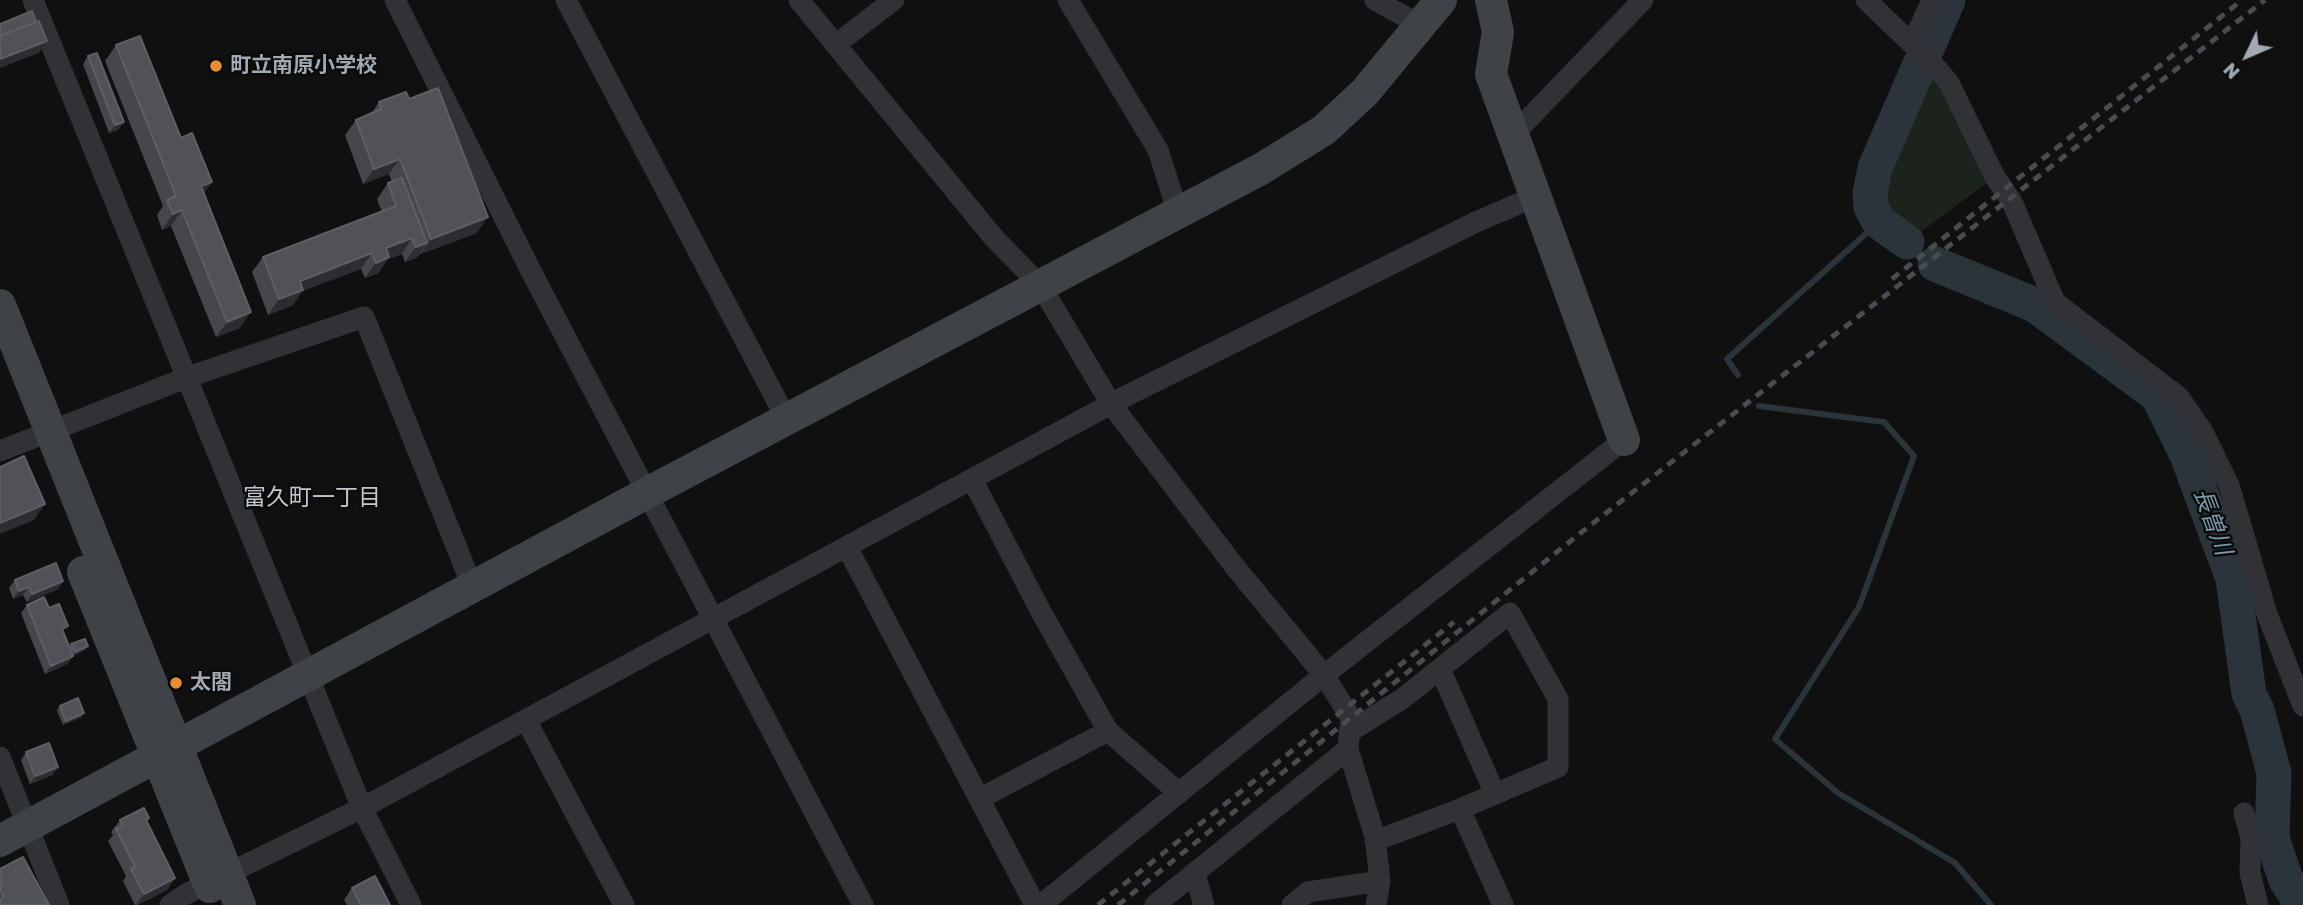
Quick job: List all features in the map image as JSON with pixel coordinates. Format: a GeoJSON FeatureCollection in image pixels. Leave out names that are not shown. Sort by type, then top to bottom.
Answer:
{"type":"FeatureCollection","features":[{"type":"Feature","properties":{"kind":"street"},"geometry":{"type":"LineString","coordinates":[[33,0],[362,808],[411,905]]}},
{"type":"Feature","properties":{"kind":"street"},"geometry":{"type":"LineString","coordinates":[[395,0],[646,493],[863,905]]}},
{"type":"Feature","properties":{"kind":"street"},"geometry":{"type":"LineString","coordinates":[[566,0],[787,420]]}},
{"type":"Feature","properties":{"kind":"street"},"geometry":{"type":"LineString","coordinates":[[799,0],[995,238],[1041,286],[1111,404],[1235,567],[1324,674],[1351,718],[1349,740],[1375,841],[1380,881],[1376,905]]}},
{"type":"Feature","properties":{"kind":"street"},"geometry":{"type":"LineString","coordinates":[[835,45],[894,0]]}},
{"type":"Feature","properties":{"kind":"street"},"geometry":{"type":"LineString","coordinates":[[1068,0],[1158,150],[1178,213]]}},
{"type":"Feature","properties":{"kind":"street"},"geometry":{"type":"LineString","coordinates":[[1376,0],[1422,26]]}},
{"type":"Feature","properties":{"kind":"street"},"geometry":{"type":"LineString","coordinates":[[0,841],[646,493],[1261,169],[1324,130],[1365,92],[1441,0]]}},
{"type":"Feature","properties":{"kind":"street"},"geometry":{"type":"LineString","coordinates":[[1041,905],[1324,674],[1625,440],[1511,137],[1491,74],[1498,32],[1491,0]]}},
{"type":"Feature","properties":{"kind":"street"},"geometry":{"type":"LineString","coordinates":[[1511,137],[1643,0]]}},
{"type":"Feature","properties":{"kind":"street"},"geometry":{"type":"LineString","coordinates":[[1866,0],[1933,64],[1949,83],[1995,177],[2012,202],[2054,302],[2179,397],[2203,432],[2229,485],[2267,614],[2303,706]]}},
{"type":"Feature","properties":{"kind":"street"},"geometry":{"type":"LineString","coordinates":[[1914,46],[1932,0]]}},
{"type":"Feature","properties":{"kind":"street"},"geometry":{"type":"LineString","coordinates":[[170,905],[186,894],[218,888],[1111,404],[1476,222],[1534,197]]}},
{"type":"Feature","properties":{"kind":"street"},"geometry":{"type":"LineString","coordinates":[[0,305],[40,435],[218,888],[240,905]]}},
{"type":"Feature","properties":{"kind":"street"},"geometry":{"type":"LineString","coordinates":[[0,451],[188,377],[364,317],[473,588]]}},
{"type":"Feature","properties":{"kind":"street"},"geometry":{"type":"LineString","coordinates":[[0,363],[40,435]]}},
{"type":"Feature","properties":{"kind":"street"},"geometry":{"type":"LineString","coordinates":[[972,479],[1056,641],[1108,731],[1179,793]]}},
{"type":"Feature","properties":{"kind":"street"},"geometry":{"type":"LineString","coordinates":[[847,547],[1035,905]]}},
{"type":"Feature","properties":{"kind":"street"},"geometry":{"type":"LineString","coordinates":[[1155,905],[1195,874],[1349,740],[1510,613],[1558,699],[1558,767],[1460,809],[1375,841]]}},
{"type":"Feature","properties":{"kind":"street"},"geometry":{"type":"LineString","coordinates":[[1440,669],[1495,794]]}},
{"type":"Feature","properties":{"kind":"street"},"geometry":{"type":"LineString","coordinates":[[526,720],[624,905]]}},
{"type":"Feature","properties":{"kind":"street"},"geometry":{"type":"LineString","coordinates":[[979,799],[1108,731]]}},
{"type":"Feature","properties":{"kind":"street"},"geometry":{"type":"LineString","coordinates":[[0,757],[59,905]]}},
{"type":"Feature","properties":{"kind":"street"},"geometry":{"type":"LineString","coordinates":[[1460,809],[1503,905]]}},
{"type":"Feature","properties":{"kind":"street"},"geometry":{"type":"LineString","coordinates":[[2244,813],[2251,838],[2250,873],[2258,905]]}},
{"type":"Feature","properties":{"kind":"street"},"geometry":{"type":"LineString","coordinates":[[1195,874],[1204,905]]}},
{"type":"Feature","properties":{"kind":"street"},"geometry":{"type":"LineString","coordinates":[[1292,905],[1308,892],[1380,881]]}},
{"type":"Feature","properties":{"kind":"shaded area"},"geometry":{"type":"Polygon","coordinates":[[[1923,54],[1995,177],[1907,242],[1879,222],[1871,207],[1870,193],[1875,168],[1923,54]]]}},
{"type":"Feature","properties":{"kind":"building"},"geometry":{"type":"Polygon","coordinates":[[[32,11],[36,22],[0,36],[0,24],[32,11]]]}},
{"type":"Feature","properties":{"kind":"building"},"geometry":{"type":"Polygon","coordinates":[[[39,21],[47,41],[0,59],[0,36],[39,21]]]}},
{"type":"Feature","properties":{"kind":"building"},"geometry":{"type":"Polygon","coordinates":[[[140,36],[181,138],[192,133],[212,182],[201,186],[251,312],[227,322],[182,210],[173,214],[167,200],[176,196],[116,45],[140,36]]]}},
{"type":"Feature","properties":{"kind":"building"},"geometry":{"type":"Polygon","coordinates":[[[97,53],[124,122],[115,125],[88,56],[97,53]]]}},
{"type":"Feature","properties":{"kind":"building"},"geometry":{"type":"Polygon","coordinates":[[[438,88],[488,217],[431,239],[400,159],[374,169],[356,120],[381,109],[379,102],[406,92],[409,99],[438,88]]]}},
{"type":"Feature","properties":{"kind":"building"},"geometry":{"type":"Polygon","coordinates":[[[402,178],[427,243],[416,247],[412,238],[386,248],[389,257],[376,263],[372,253],[300,281],[303,290],[279,299],[263,257],[396,206],[388,183],[402,178]]]}},
{"type":"Feature","properties":{"kind":"building"},"geometry":{"type":"Polygon","coordinates":[[[24,456],[45,504],[0,523],[0,467],[24,456]]]}},
{"type":"Feature","properties":{"kind":"building"},"geometry":{"type":"Polygon","coordinates":[[[56,563],[63,581],[32,594],[29,587],[19,591],[15,580],[56,563]]]}},
{"type":"Feature","properties":{"kind":"building"},"geometry":{"type":"Polygon","coordinates":[[[44,597],[49,608],[59,604],[68,626],[62,629],[73,656],[51,666],[27,605],[44,597]]]}},
{"type":"Feature","properties":{"kind":"building"},"geometry":{"type":"Polygon","coordinates":[[[85,639],[88,646],[75,652],[71,644],[85,639]]]}},
{"type":"Feature","properties":{"kind":"building"},"geometry":{"type":"Polygon","coordinates":[[[78,698],[84,713],[66,721],[60,706],[78,698]]]}},
{"type":"Feature","properties":{"kind":"building"},"geometry":{"type":"Polygon","coordinates":[[[49,743],[58,767],[35,776],[26,752],[49,743]]]}},
{"type":"Feature","properties":{"kind":"building"},"geometry":{"type":"Polygon","coordinates":[[[144,808],[149,818],[146,820],[175,878],[144,894],[131,869],[135,867],[116,829],[123,826],[120,820],[144,808]]]}},
{"type":"Feature","properties":{"kind":"building"},"geometry":{"type":"Polygon","coordinates":[[[23,857],[49,905],[0,905],[0,900],[4,897],[0,889],[0,882],[3,881],[0,869],[23,857]]]}},
{"type":"Feature","properties":{"kind":"building"},"geometry":{"type":"Polygon","coordinates":[[[375,876],[390,905],[361,905],[352,888],[375,876]]]}},
{"type":"Feature","properties":{"kind":"waterway","name":"長曽川"},"geometry":{"type":"LineString","coordinates":[[1907,242],[1879,222],[1871,207],[1870,193],[1875,168],[1948,0]]}},
{"type":"Feature","properties":{"kind":"waterway"},"geometry":{"type":"LineString","coordinates":[[1738,375],[1727,359],[1879,222]]}},
{"type":"Feature","properties":{"kind":"waterway","name":"長曽川"},"geometry":{"type":"LineString","coordinates":[[1935,264],[2035,305],[2158,396],[2187,455],[2233,579],[2249,694],[2257,710],[2274,773],[2272,838],[2286,880],[2302,905]]}},
{"type":"Feature","properties":{"kind":"waterway"},"geometry":{"type":"LineString","coordinates":[[1759,406],[1884,422],[1914,456],[1859,607],[1775,739],[1838,793],[1955,863],[1991,905]]}},
{"type":"Feature","properties":{"kind":"railway"},"geometry":{"type":"LineString","coordinates":[[1892,279],[2242,0]]}},
{"type":"Feature","properties":{"kind":"railway"},"geometry":{"type":"LineString","coordinates":[[1118,905],[1588,527],[2265,0]]}},
{"type":"Feature","properties":{"kind":"railway"},"geometry":{"type":"LineString","coordinates":[[1098,905],[1454,622]]}},
{"type":"Feature","properties":{"kind":"place","name":"町立南原小学校"},"geometry":{"type":"Point","coordinates":[216,66]}},
{"type":"Feature","properties":{"kind":"place","name":"太閤"},"geometry":{"type":"Point","coordinates":[176,683]}},
{"type":"Feature","properties":{"kind":"district","name":"富久町一丁目"},"geometry":{"type":"Point","coordinates":[312,498]}}]}
